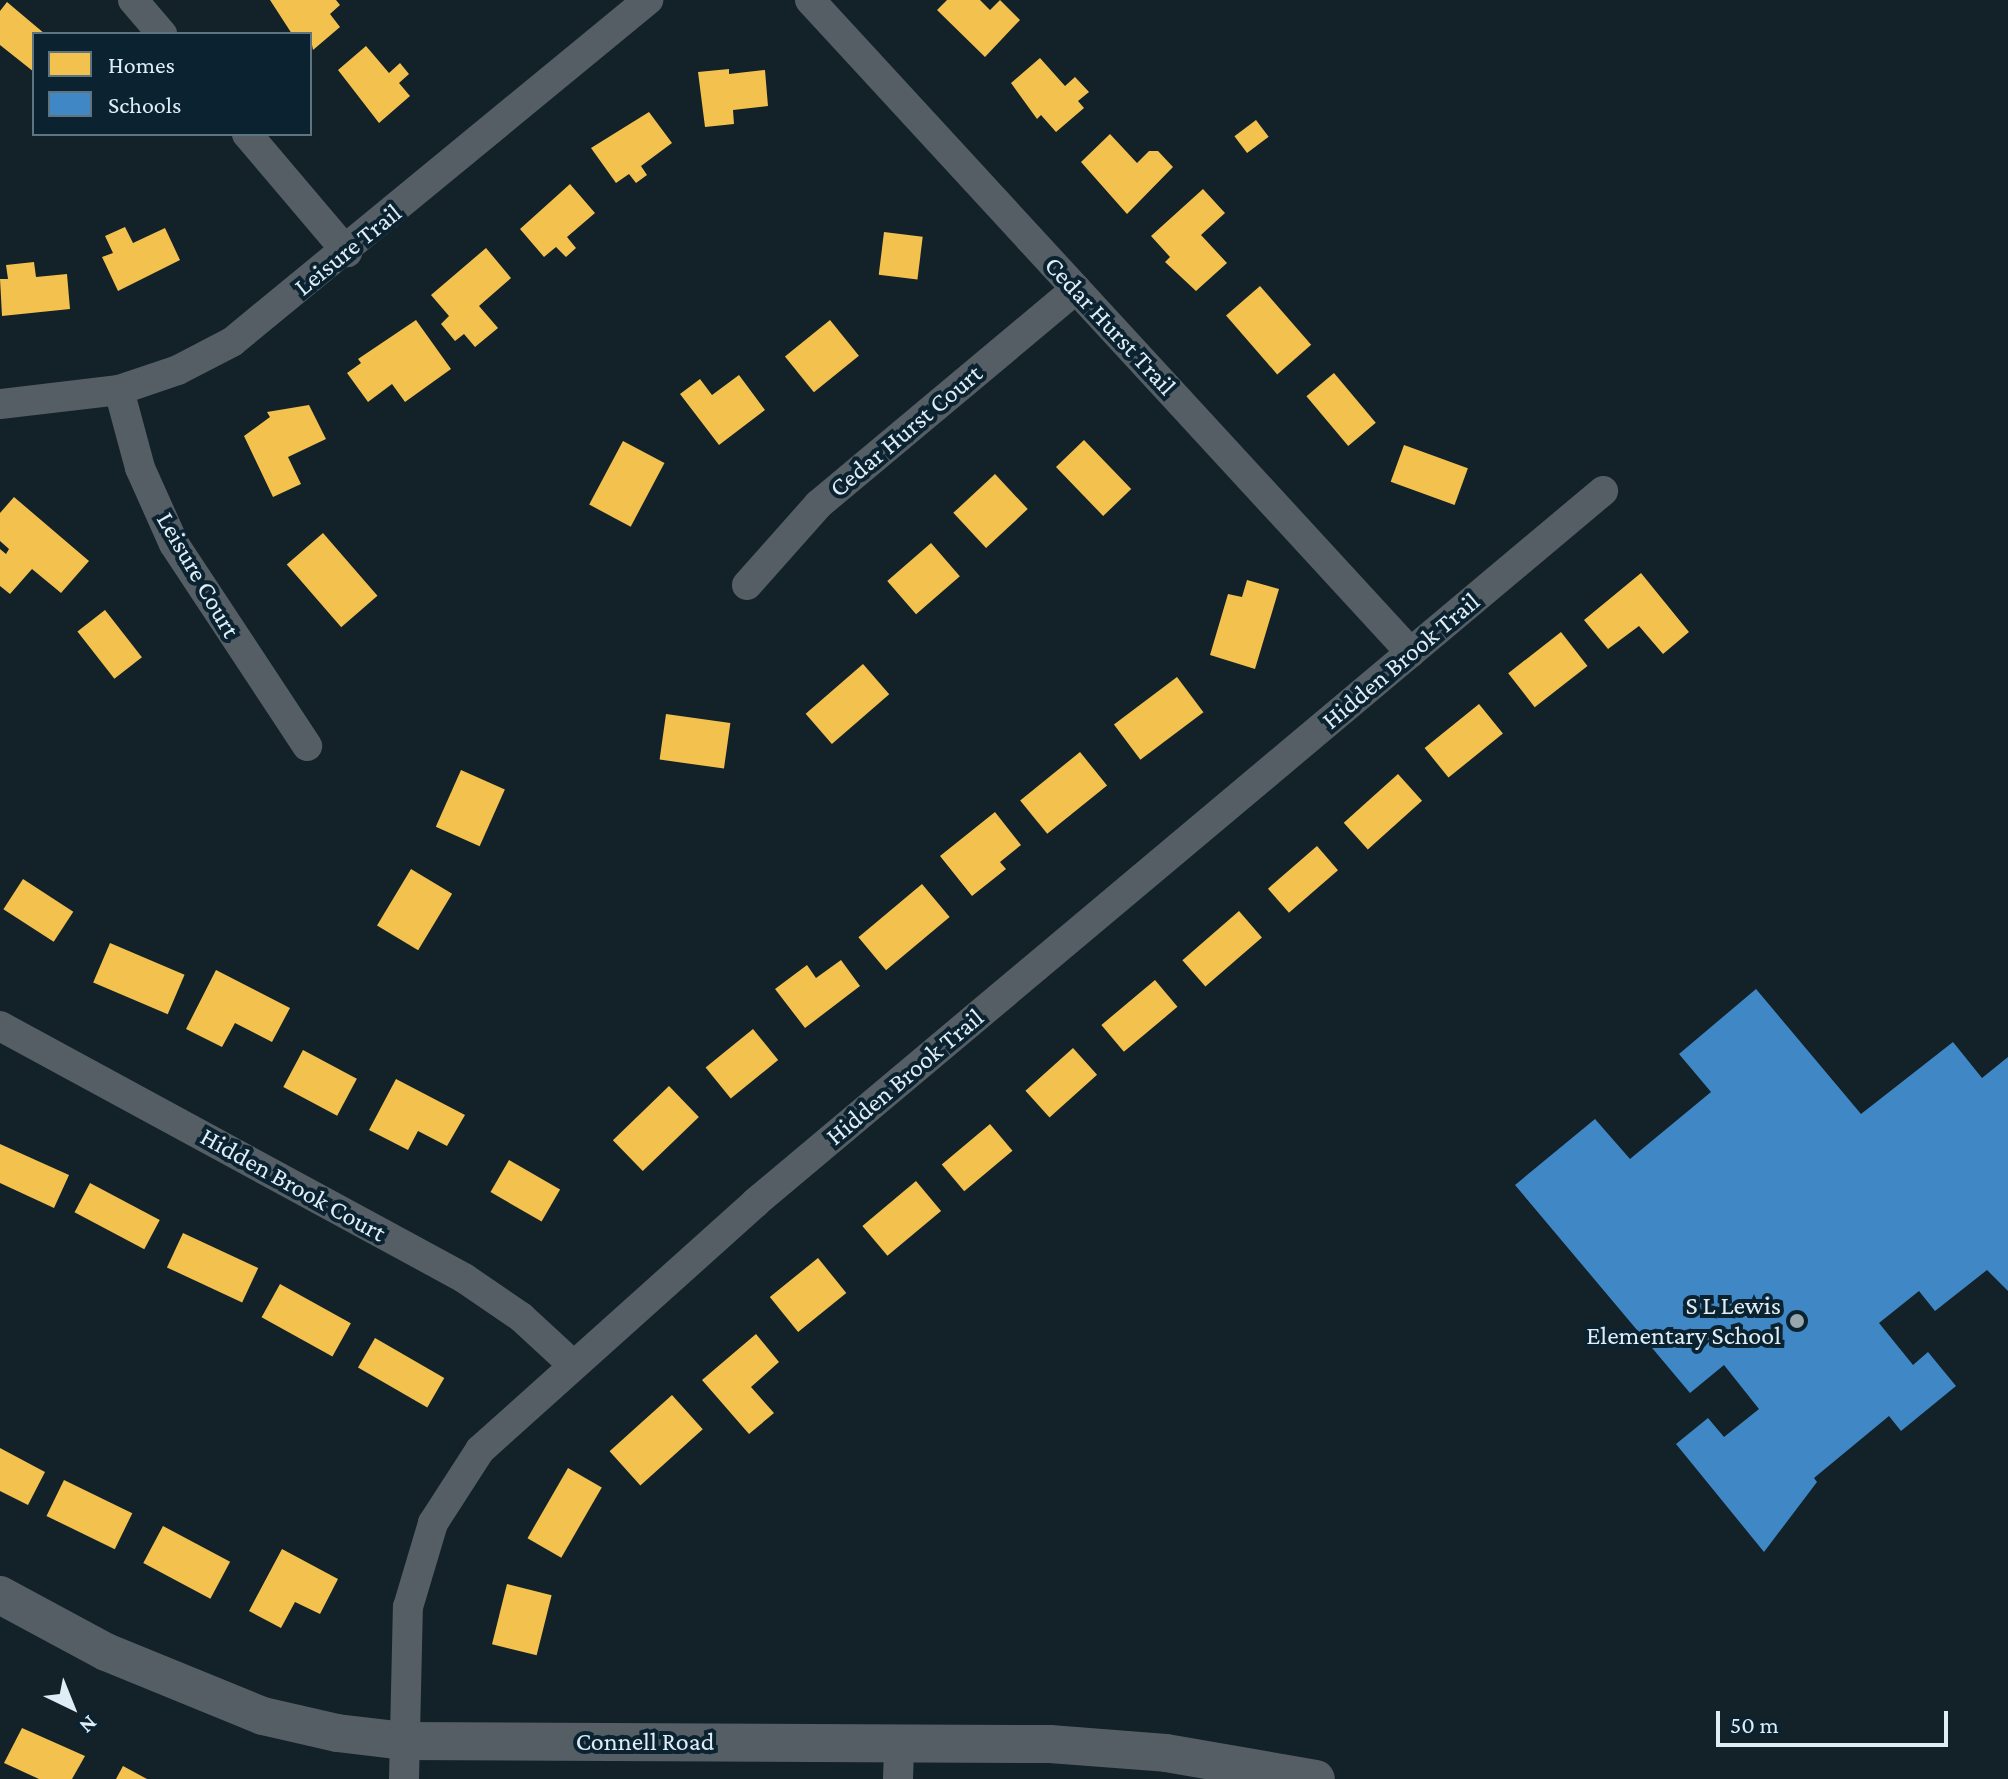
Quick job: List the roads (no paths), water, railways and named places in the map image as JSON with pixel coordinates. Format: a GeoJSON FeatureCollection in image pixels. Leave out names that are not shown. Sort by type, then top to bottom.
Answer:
{"type":"FeatureCollection","features":[{"type":"Feature","properties":{"kind":"street"},"geometry":{"type":"LineString","coordinates":[[133,0],[160,32]]}},
{"type":"Feature","properties":{"kind":"street","name":"Leisure Trail"},"geometry":{"type":"LineString","coordinates":[[0,404],[119,390],[178,370],[232,342],[347,252],[648,0]]}},
{"type":"Feature","properties":{"kind":"street","name":"Cedar Hurst Trail"},"geometry":{"type":"LineString","coordinates":[[810,0],[1411,653]]}},
{"type":"Feature","properties":{"kind":"street"},"geometry":{"type":"LineString","coordinates":[[249,136],[347,252]]}},
{"type":"Feature","properties":{"kind":"street","name":"Cedar Hurst Court"},"geometry":{"type":"LineString","coordinates":[[747,585],[819,504],[1076,289]]}},
{"type":"Feature","properties":{"kind":"street","name":"Leisure Court"},"geometry":{"type":"LineString","coordinates":[[119,390],[140,468],[174,544],[307,746]]}},
{"type":"Feature","properties":{"kind":"street","name":"Hidden Brook Trail"},"geometry":{"type":"LineString","coordinates":[[404,1779],[408,1607],[433,1523],[480,1450],[572,1364],[756,1202],[1603,491]]}},
{"type":"Feature","properties":{"kind":"street","name":"Hidden Brook Court"},"geometry":{"type":"LineString","coordinates":[[0,1026],[464,1278],[521,1317],[572,1364]]}},
{"type":"Feature","properties":{"kind":"street","name":"Connell Road"},"geometry":{"type":"LineString","coordinates":[[0,1595],[106,1652],[263,1716],[404,1741],[898,1761],[1050,1744],[1166,1753],[1316,1779]]}},
{"type":"Feature","properties":{"kind":"place","name":"S L Lewis Elementary School"},"geometry":{"type":"Point","coordinates":[1797,1321]}}]}
